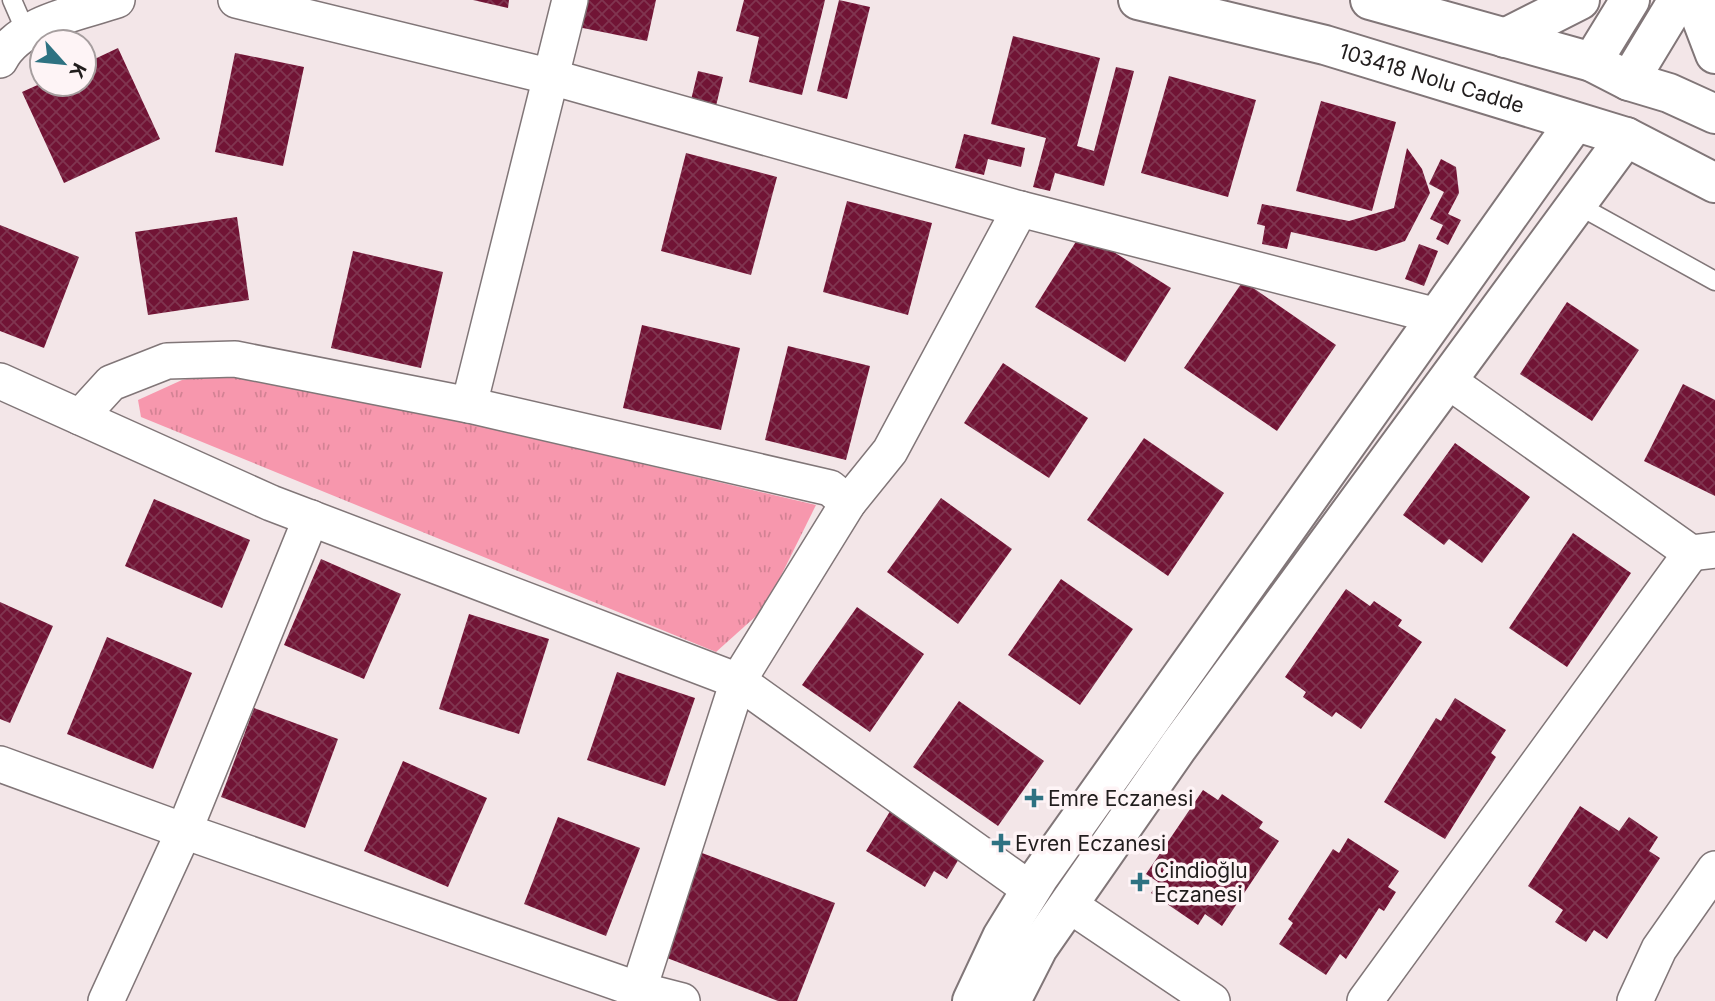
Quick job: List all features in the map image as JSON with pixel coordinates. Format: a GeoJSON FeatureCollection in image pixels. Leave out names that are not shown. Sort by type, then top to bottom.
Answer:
{"type":"FeatureCollection","features":[{"type":"Feature","properties":{"kind":"street"},"geometry":{"type":"LineString","coordinates":[[0,60],[6,48],[26,32],[117,0]]}},
{"type":"Feature","properties":{"kind":"street"},"geometry":{"type":"LineString","coordinates":[[236,0],[553,78],[1020,209],[1437,316]]}},
{"type":"Feature","properties":{"kind":"street"},"geometry":{"type":"LineString","coordinates":[[469,405],[553,78],[570,0]]}},
{"type":"Feature","properties":{"kind":"street","name":"103418 Nolu Cadde"},"geometry":{"type":"LineString","coordinates":[[1139,0],[1325,45],[1626,137],[1715,183]]}},
{"type":"Feature","properties":{"kind":"street"},"geometry":{"type":"LineString","coordinates":[[1370,0],[1411,7],[1504,38],[1592,62],[1629,81],[1670,93],[1715,114]]}},
{"type":"Feature","properties":{"kind":"street"},"geometry":{"type":"LineString","coordinates":[[1504,38],[1580,0]]}},
{"type":"Feature","properties":{"kind":"street"},"geometry":{"type":"LineString","coordinates":[[1592,62],[1630,0]]}},
{"type":"Feature","properties":{"kind":"street"},"geometry":{"type":"LineString","coordinates":[[1629,81],[1678,0]]}},
{"type":"Feature","properties":{"kind":"street"},"geometry":{"type":"LineString","coordinates":[[1701,0],[1702,20],[1715,54]]}},
{"type":"Feature","properties":{"kind":"street"},"geometry":{"type":"LineString","coordinates":[[972,1001],[1002,937],[1031,890],[1574,122]]}},
{"type":"Feature","properties":{"kind":"street"},"geometry":{"type":"LineString","coordinates":[[1011,1001],[1038,948],[1186,736],[1626,137]]}},
{"type":"Feature","properties":{"kind":"street"},"geometry":{"type":"LineString","coordinates":[[637,995],[738,681],[848,503],[890,451],[1020,209]]}},
{"type":"Feature","properties":{"kind":"street"},"geometry":{"type":"LineString","coordinates":[[80,417],[111,383],[167,361],[234,359],[469,405],[830,488],[848,503]]}},
{"type":"Feature","properties":{"kind":"street"},"geometry":{"type":"LineString","coordinates":[[1365,1001],[1703,552],[1447,380]]}},
{"type":"Feature","properties":{"kind":"street"},"geometry":{"type":"LineString","coordinates":[[0,381],[311,518],[738,681],[1031,890]]}},
{"type":"Feature","properties":{"kind":"street"},"geometry":{"type":"LineString","coordinates":[[106,1001],[184,831],[311,518]]}},
{"type":"Feature","properties":{"kind":"street"},"geometry":{"type":"LineString","coordinates":[[0,764],[637,995],[682,1001]]}},
{"type":"Feature","properties":{"kind":"street"},"geometry":{"type":"LineString","coordinates":[[1635,1001],[1659,949],[1715,869]]}},
{"type":"Feature","properties":{"kind":"street"},"geometry":{"type":"LineString","coordinates":[[1068,904],[1212,1001]]}},
{"type":"Feature","properties":{"kind":"lane"},"geometry":{"type":"LineString","coordinates":[[12,0],[26,32]]}},
{"type":"Feature","properties":{"kind":"lane"},"geometry":{"type":"LineString","coordinates":[[1576,204],[1715,281]]}},
{"type":"Feature","properties":{"kind":"green space"},"geometry":{"type":"Polygon","coordinates":[[[240,369],[816,505],[765,608],[716,652],[141,417],[138,400],[182,380],[240,369]]]}},
{"type":"Feature","properties":{"kind":"building"},"geometry":{"type":"Polygon","coordinates":[[[473,0],[509,0],[508,8],[473,0]]]}},
{"type":"Feature","properties":{"kind":"building"},"geometry":{"type":"Polygon","coordinates":[[[573,0],[656,0],[647,41],[568,25],[573,0]]]}},
{"type":"Feature","properties":{"kind":"building"},"geometry":{"type":"Polygon","coordinates":[[[744,0],[825,0],[802,95],[749,82],[759,37],[736,31],[744,0]]]}},
{"type":"Feature","properties":{"kind":"building"},"geometry":{"type":"Polygon","coordinates":[[[839,0],[870,7],[847,99],[817,91],[839,0]]]}},
{"type":"Feature","properties":{"kind":"building"},"geometry":{"type":"Polygon","coordinates":[[[1013,36],[1100,58],[1077,146],[1094,151],[1116,67],[1134,71],[1104,186],[1055,173],[1050,191],[1033,187],[1046,138],[991,124],[1013,36]]]}},
{"type":"Feature","properties":{"kind":"building"},"geometry":{"type":"Polygon","coordinates":[[[118,48],[160,139],[64,183],[22,92],[28,89],[28,98],[98,98],[98,57],[118,48]]]}},
{"type":"Feature","properties":{"kind":"building"},"geometry":{"type":"Polygon","coordinates":[[[235,53],[304,67],[283,166],[215,152],[235,53]]]}},
{"type":"Feature","properties":{"kind":"building"},"geometry":{"type":"Polygon","coordinates":[[[698,71],[723,77],[715,110],[690,104],[698,71]]]}},
{"type":"Feature","properties":{"kind":"building"},"geometry":{"type":"Polygon","coordinates":[[[1169,76],[1256,100],[1228,197],[1141,173],[1169,76]]]}},
{"type":"Feature","properties":{"kind":"building"},"geometry":{"type":"Polygon","coordinates":[[[1321,101],[1396,122],[1372,211],[1296,191],[1321,101]]]}},
{"type":"Feature","properties":{"kind":"building"},"geometry":{"type":"Polygon","coordinates":[[[964,134],[1025,148],[1021,167],[988,159],[984,175],[955,168],[964,134]]]}},
{"type":"Feature","properties":{"kind":"building"},"geometry":{"type":"Polygon","coordinates":[[[1407,148],[1422,169],[1430,193],[1405,241],[1376,251],[1291,232],[1287,249],[1262,244],[1265,226],[1257,224],[1262,204],[1349,221],[1394,208],[1407,148]]]}},
{"type":"Feature","properties":{"kind":"building"},"geometry":{"type":"Polygon","coordinates":[[[686,153],[777,177],[751,275],[661,251],[686,153]]]}},
{"type":"Feature","properties":{"kind":"building"},"geometry":{"type":"Polygon","coordinates":[[[1441,159],[1456,167],[1459,193],[1448,214],[1461,220],[1448,245],[1436,239],[1443,225],[1430,219],[1444,192],[1429,184],[1441,159]]]}},
{"type":"Feature","properties":{"kind":"building"},"geometry":{"type":"Polygon","coordinates":[[[847,201],[932,223],[908,315],[823,292],[847,201]]]}},
{"type":"Feature","properties":{"kind":"building"},"geometry":{"type":"Polygon","coordinates":[[[237,217],[249,300],[148,315],[135,232],[237,217]]]}},
{"type":"Feature","properties":{"kind":"building"},"geometry":{"type":"Polygon","coordinates":[[[0,225],[79,257],[44,348],[0,331],[0,225]]]}},
{"type":"Feature","properties":{"kind":"building"},"geometry":{"type":"Polygon","coordinates":[[[1082,232],[1171,288],[1125,362],[1035,307],[1082,232]]]}},
{"type":"Feature","properties":{"kind":"building"},"geometry":{"type":"Polygon","coordinates":[[[1419,244],[1438,251],[1424,286],[1405,279],[1419,244]]]}},
{"type":"Feature","properties":{"kind":"building"},"geometry":{"type":"Polygon","coordinates":[[[353,251],[443,272],[421,368],[331,348],[353,251]]]}},
{"type":"Feature","properties":{"kind":"building"},"geometry":{"type":"Polygon","coordinates":[[[1243,281],[1336,345],[1277,431],[1184,368],[1243,281]]]}},
{"type":"Feature","properties":{"kind":"building"},"geometry":{"type":"Polygon","coordinates":[[[1567,302],[1639,350],[1592,421],[1520,374],[1567,302]]]}},
{"type":"Feature","properties":{"kind":"building"},"geometry":{"type":"Polygon","coordinates":[[[642,325],[740,348],[721,430],[623,408],[642,325]]]}},
{"type":"Feature","properties":{"kind":"building"},"geometry":{"type":"Polygon","coordinates":[[[788,346],[870,366],[846,460],[765,440],[788,346]]]}},
{"type":"Feature","properties":{"kind":"building"},"geometry":{"type":"Polygon","coordinates":[[[1003,363],[1088,418],[1049,478],[964,423],[1003,363]]]}},
{"type":"Feature","properties":{"kind":"building"},"geometry":{"type":"Polygon","coordinates":[[[1683,384],[1715,400],[1715,496],[1644,461],[1683,384]]]}},
{"type":"Feature","properties":{"kind":"building"},"geometry":{"type":"Polygon","coordinates":[[[1144,438],[1224,493],[1168,576],[1087,520],[1144,438]]]}},
{"type":"Feature","properties":{"kind":"building"},"geometry":{"type":"Polygon","coordinates":[[[1455,443],[1530,497],[1482,563],[1449,539],[1444,545],[1403,515],[1455,443]]]}},
{"type":"Feature","properties":{"kind":"building"},"geometry":{"type":"Polygon","coordinates":[[[941,498],[1012,549],[958,624],[887,572],[941,498]]]}},
{"type":"Feature","properties":{"kind":"building"},"geometry":{"type":"Polygon","coordinates":[[[154,499],[250,540],[222,608],[125,566],[154,499]]]}},
{"type":"Feature","properties":{"kind":"building"},"geometry":{"type":"Polygon","coordinates":[[[1573,533],[1631,573],[1567,667],[1509,628],[1573,533]]]}},
{"type":"Feature","properties":{"kind":"building"},"geometry":{"type":"Polygon","coordinates":[[[321,559],[401,594],[364,679],[284,645],[321,559]]]}},
{"type":"Feature","properties":{"kind":"building"},"geometry":{"type":"Polygon","coordinates":[[[1061,579],[1133,629],[1080,705],[1008,655],[1061,579]]]}},
{"type":"Feature","properties":{"kind":"building"},"geometry":{"type":"Polygon","coordinates":[[[1346,589],[1370,606],[1374,601],[1402,620],[1398,626],[1422,642],[1361,729],[1336,712],[1332,717],[1303,697],[1306,692],[1285,677],[1346,589]]]}},
{"type":"Feature","properties":{"kind":"building"},"geometry":{"type":"Polygon","coordinates":[[[0,602],[53,626],[10,723],[0,719],[0,602]]]}},
{"type":"Feature","properties":{"kind":"building"},"geometry":{"type":"Polygon","coordinates":[[[857,607],[924,654],[870,732],[802,685],[857,607]]]}},
{"type":"Feature","properties":{"kind":"building"},"geometry":{"type":"Polygon","coordinates":[[[469,614],[549,639],[519,734],[439,709],[469,614]]]}},
{"type":"Feature","properties":{"kind":"building"},"geometry":{"type":"Polygon","coordinates":[[[107,637],[192,673],[153,769],[67,734],[107,637]]]}},
{"type":"Feature","properties":{"kind":"building"},"geometry":{"type":"Polygon","coordinates":[[[617,672],[695,698],[665,786],[587,760],[617,672]]]}},
{"type":"Feature","properties":{"kind":"building"},"geometry":{"type":"Polygon","coordinates":[[[1455,698],[1506,730],[1491,753],[1496,757],[1445,839],[1384,802],[1436,718],[1441,721],[1455,698]]]}},
{"type":"Feature","properties":{"kind":"building"},"geometry":{"type":"Polygon","coordinates":[[[959,701],[1044,761],[998,826],[913,767],[959,701]]]}},
{"type":"Feature","properties":{"kind":"building"},"geometry":{"type":"Polygon","coordinates":[[[254,708],[338,739],[305,828],[221,797],[254,708]]]}},
{"type":"Feature","properties":{"kind":"building"},"geometry":{"type":"Polygon","coordinates":[[[403,761],[487,798],[448,887],[364,851],[403,761]]]}},
{"type":"Feature","properties":{"kind":"building"},"geometry":{"type":"Polygon","coordinates":[[[1203,790],[1218,800],[1222,794],[1263,822],[1259,828],[1279,841],[1222,926],[1205,914],[1198,925],[1151,893],[1158,882],[1146,874],[1203,790]]]}},
{"type":"Feature","properties":{"kind":"building"},"geometry":{"type":"Polygon","coordinates":[[[1580,806],[1619,831],[1629,817],[1658,837],[1649,851],[1660,858],[1607,939],[1594,930],[1586,942],[1555,922],[1563,910],[1528,886],[1580,806]]]}},
{"type":"Feature","properties":{"kind":"building"},"geometry":{"type":"Polygon","coordinates":[[[892,808],[963,852],[947,879],[934,871],[925,887],[866,851],[892,808]]]}},
{"type":"Feature","properties":{"kind":"building"},"geometry":{"type":"Polygon","coordinates":[[[558,817],[640,848],[606,936],[524,904],[558,817]]]}},
{"type":"Feature","properties":{"kind":"building"},"geometry":{"type":"Polygon","coordinates":[[[1348,838],[1399,871],[1388,887],[1396,892],[1384,911],[1379,908],[1346,959],[1340,954],[1326,975],[1279,944],[1293,923],[1288,919],[1333,849],[1339,853],[1348,838]]]}},
{"type":"Feature","properties":{"kind":"building"},"geometry":{"type":"Polygon","coordinates":[[[702,853],[835,903],[797,1001],[778,1001],[662,956],[686,886],[702,853]]]}},
{"type":"Feature","properties":{"kind":"place","name":"Emre Eczanesi"},"geometry":{"type":"Point","coordinates":[1034,798]}},
{"type":"Feature","properties":{"kind":"place","name":"Evren Eczanesi"},"geometry":{"type":"Point","coordinates":[1001,843]}},
{"type":"Feature","properties":{"kind":"place","name":"Cindioğlu Eczanesi"},"geometry":{"type":"Point","coordinates":[1140,882]}}]}
